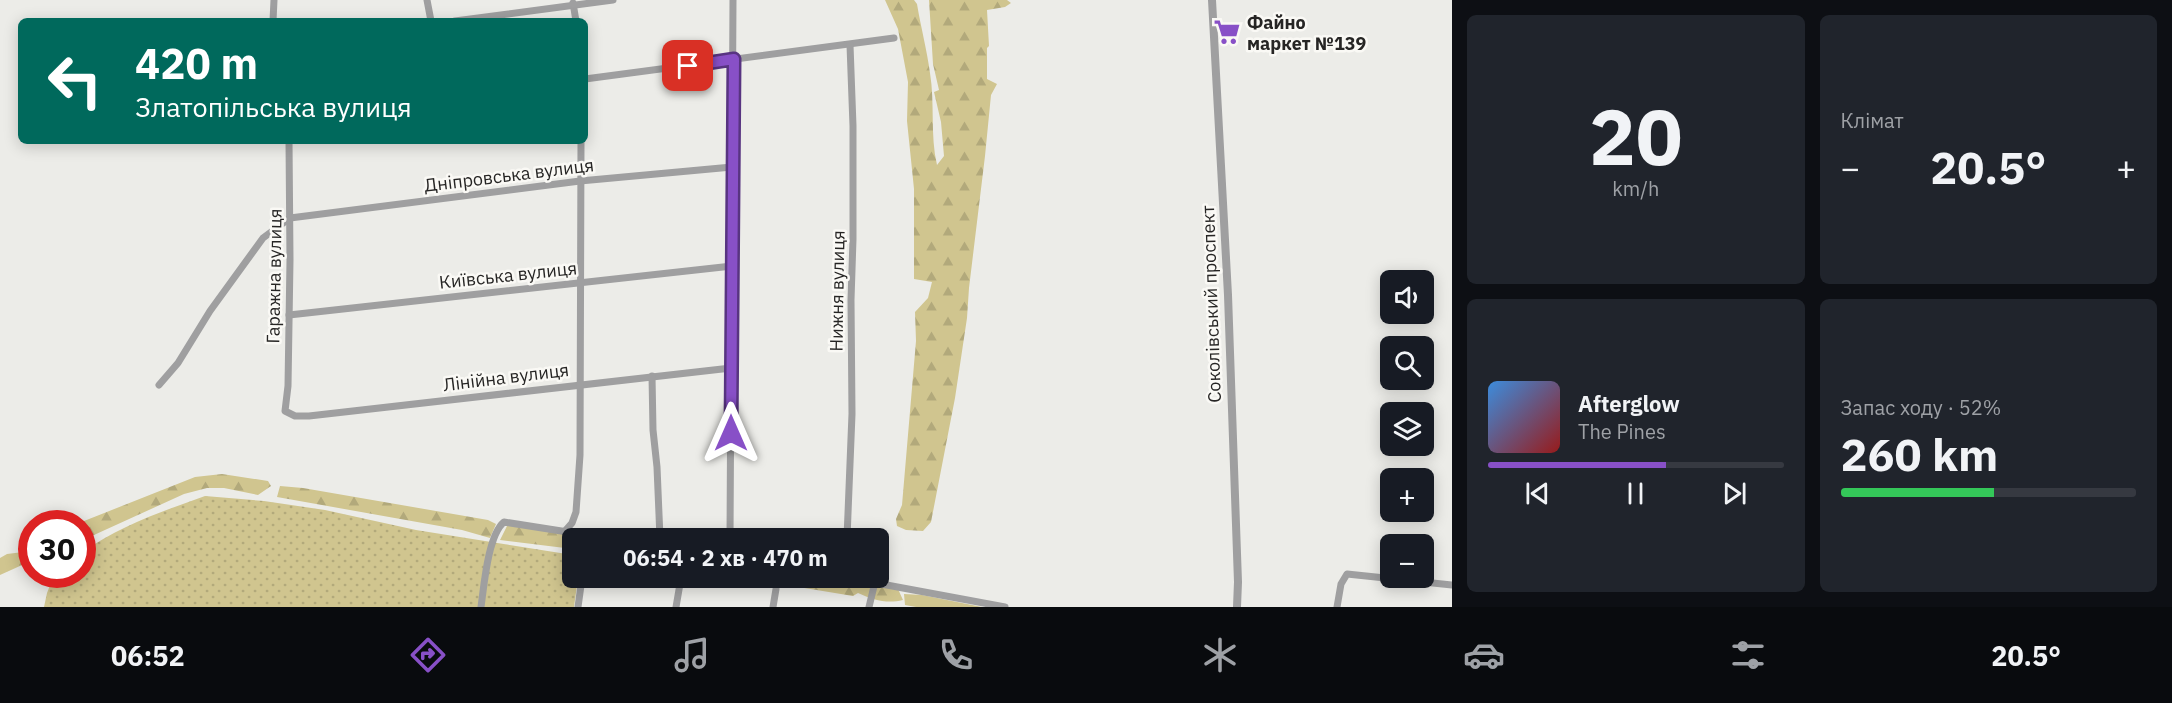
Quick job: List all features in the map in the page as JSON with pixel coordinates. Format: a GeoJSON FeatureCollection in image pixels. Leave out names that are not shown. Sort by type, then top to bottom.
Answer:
{"type":"FeatureCollection","features":[{"type":"Feature","properties":{"kind":"street"},"geometry":{"type":"LineString","coordinates":[[273,18],[274,0]]}},
{"type":"Feature","properties":{"kind":"street"},"geometry":{"type":"LineString","coordinates":[[427,0],[430,18]]}},
{"type":"Feature","properties":{"kind":"street"},"geometry":{"type":"LineString","coordinates":[[480,18],[558,9],[573,2],[613,0]]}},
{"type":"Feature","properties":{"kind":"street"},"geometry":{"type":"LineString","coordinates":[[730,528],[733,0]]}},
{"type":"Feature","properties":{"kind":"street","name":"Соколівський проспект"},"geometry":{"type":"LineString","coordinates":[[1212,0],[1228,295],[1237,607]]}},
{"type":"Feature","properties":{"kind":"street"},"geometry":{"type":"LineString","coordinates":[[573,2],[576,18]]}},
{"type":"Feature","properties":{"kind":"street"},"geometry":{"type":"LineString","coordinates":[[588,79],[894,38]]}},
{"type":"Feature","properties":{"kind":"street","name":"Нижня вулиця"},"geometry":{"type":"LineString","coordinates":[[847,528],[852,414],[850,300],[853,126],[850,45]]}},
{"type":"Feature","properties":{"kind":"street","name":"Гаражна вулиця"},"geometry":{"type":"LineString","coordinates":[[285,411],[288,386],[289,144]]}},
{"type":"Feature","properties":{"kind":"street"},"geometry":{"type":"LineString","coordinates":[[568,528],[576,512],[580,455],[581,144]]}},
{"type":"Feature","properties":{"kind":"street","name":"Дніпровська вулиця"},"geometry":{"type":"LineString","coordinates":[[290,218],[580,181],[732,167]]}},
{"type":"Feature","properties":{"kind":"street"},"geometry":{"type":"LineString","coordinates":[[159,385],[178,363],[210,311],[263,238],[290,218]]}},
{"type":"Feature","properties":{"kind":"street","name":"Київська вулиця"},"geometry":{"type":"LineString","coordinates":[[289,315],[732,266]]}},
{"type":"Feature","properties":{"kind":"street","name":"Лінійна вулиця"},"geometry":{"type":"LineString","coordinates":[[285,411],[295,416],[319,415],[731,368]]}},
{"type":"Feature","properties":{"kind":"street"},"geometry":{"type":"LineString","coordinates":[[652,376],[660,528]]}},
{"type":"Feature","properties":{"kind":"street"},"geometry":{"type":"LineString","coordinates":[[481,607],[492,546],[499,526],[504,522],[562,531]]}},
{"type":"Feature","properties":{"kind":"street"},"geometry":{"type":"LineString","coordinates":[[1337,607],[1341,584],[1347,574],[1452,585]]}},
{"type":"Feature","properties":{"kind":"street"},"geometry":{"type":"LineString","coordinates":[[889,585],[971,604],[1005,607]]}},
{"type":"Feature","properties":{"kind":"street"},"geometry":{"type":"LineString","coordinates":[[578,607],[581,588]]}},
{"type":"Feature","properties":{"kind":"street"},"geometry":{"type":"LineString","coordinates":[[676,607],[679,588]]}},
{"type":"Feature","properties":{"kind":"street"},"geometry":{"type":"LineString","coordinates":[[869,607],[874,588]]}},
{"type":"Feature","properties":{"kind":"street"},"geometry":{"type":"LineString","coordinates":[[773,607],[776,589]]}},
{"type":"Feature","properties":{"kind":"green space"},"geometry":{"type":"Polygon","coordinates":[[[885,0],[914,0],[917,4],[931,84],[937,165],[944,156],[941,122],[934,92],[939,90],[933,64],[929,0],[1007,0],[1011,3],[1005,7],[987,10],[989,46],[987,48],[987,79],[997,84],[991,95],[967,318],[955,398],[931,522],[923,531],[906,530],[897,526],[896,519],[902,505],[916,341],[915,312],[928,298],[932,282],[914,279],[914,189],[907,121],[908,82],[898,29],[885,0]]]}},
{"type":"Feature","properties":{"kind":"green space"},"geometry":{"type":"Polygon","coordinates":[[[222,474],[268,481],[271,486],[258,495],[224,488],[207,488],[184,494],[96,534],[96,516],[195,477],[222,474]]]}},
{"type":"Feature","properties":{"kind":"green space"},"geometry":{"type":"Polygon","coordinates":[[[280,486],[488,520],[496,524],[490,538],[462,530],[277,497],[280,486]]]}},
{"type":"Feature","properties":{"kind":"green space"},"geometry":{"type":"Polygon","coordinates":[[[205,496],[264,501],[325,510],[416,530],[562,553],[562,588],[577,588],[574,607],[44,607],[49,588],[96,588],[96,544],[111,534],[157,513],[205,496]]]}},
{"type":"Feature","properties":{"kind":"green space"},"geometry":{"type":"Polygon","coordinates":[[[507,526],[517,526],[562,534],[562,548],[500,540],[507,526]]]}},
{"type":"Feature","properties":{"kind":"green space"},"geometry":{"type":"Polygon","coordinates":[[[18,553],[18,567],[0,575],[0,558],[7,554],[18,553]]]}},
{"type":"Feature","properties":{"kind":"green space"},"geometry":{"type":"Polygon","coordinates":[[[805,588],[889,588],[898,589],[903,600],[880,601],[858,593],[853,596],[805,588]]]}},
{"type":"Feature","properties":{"kind":"green space"},"geometry":{"type":"Polygon","coordinates":[[[904,594],[922,595],[982,607],[916,607],[905,605],[904,594]]]}},
{"type":"Feature","properties":{"kind":"place","name":"Файно маркет №139"},"geometry":{"type":"Point","coordinates":[1227,32]}},
{"type":"Feature","properties":{"kind":"route"},"geometry":{"type":"LineString","coordinates":[[688,66],[734,59],[731,433]]}}]}
